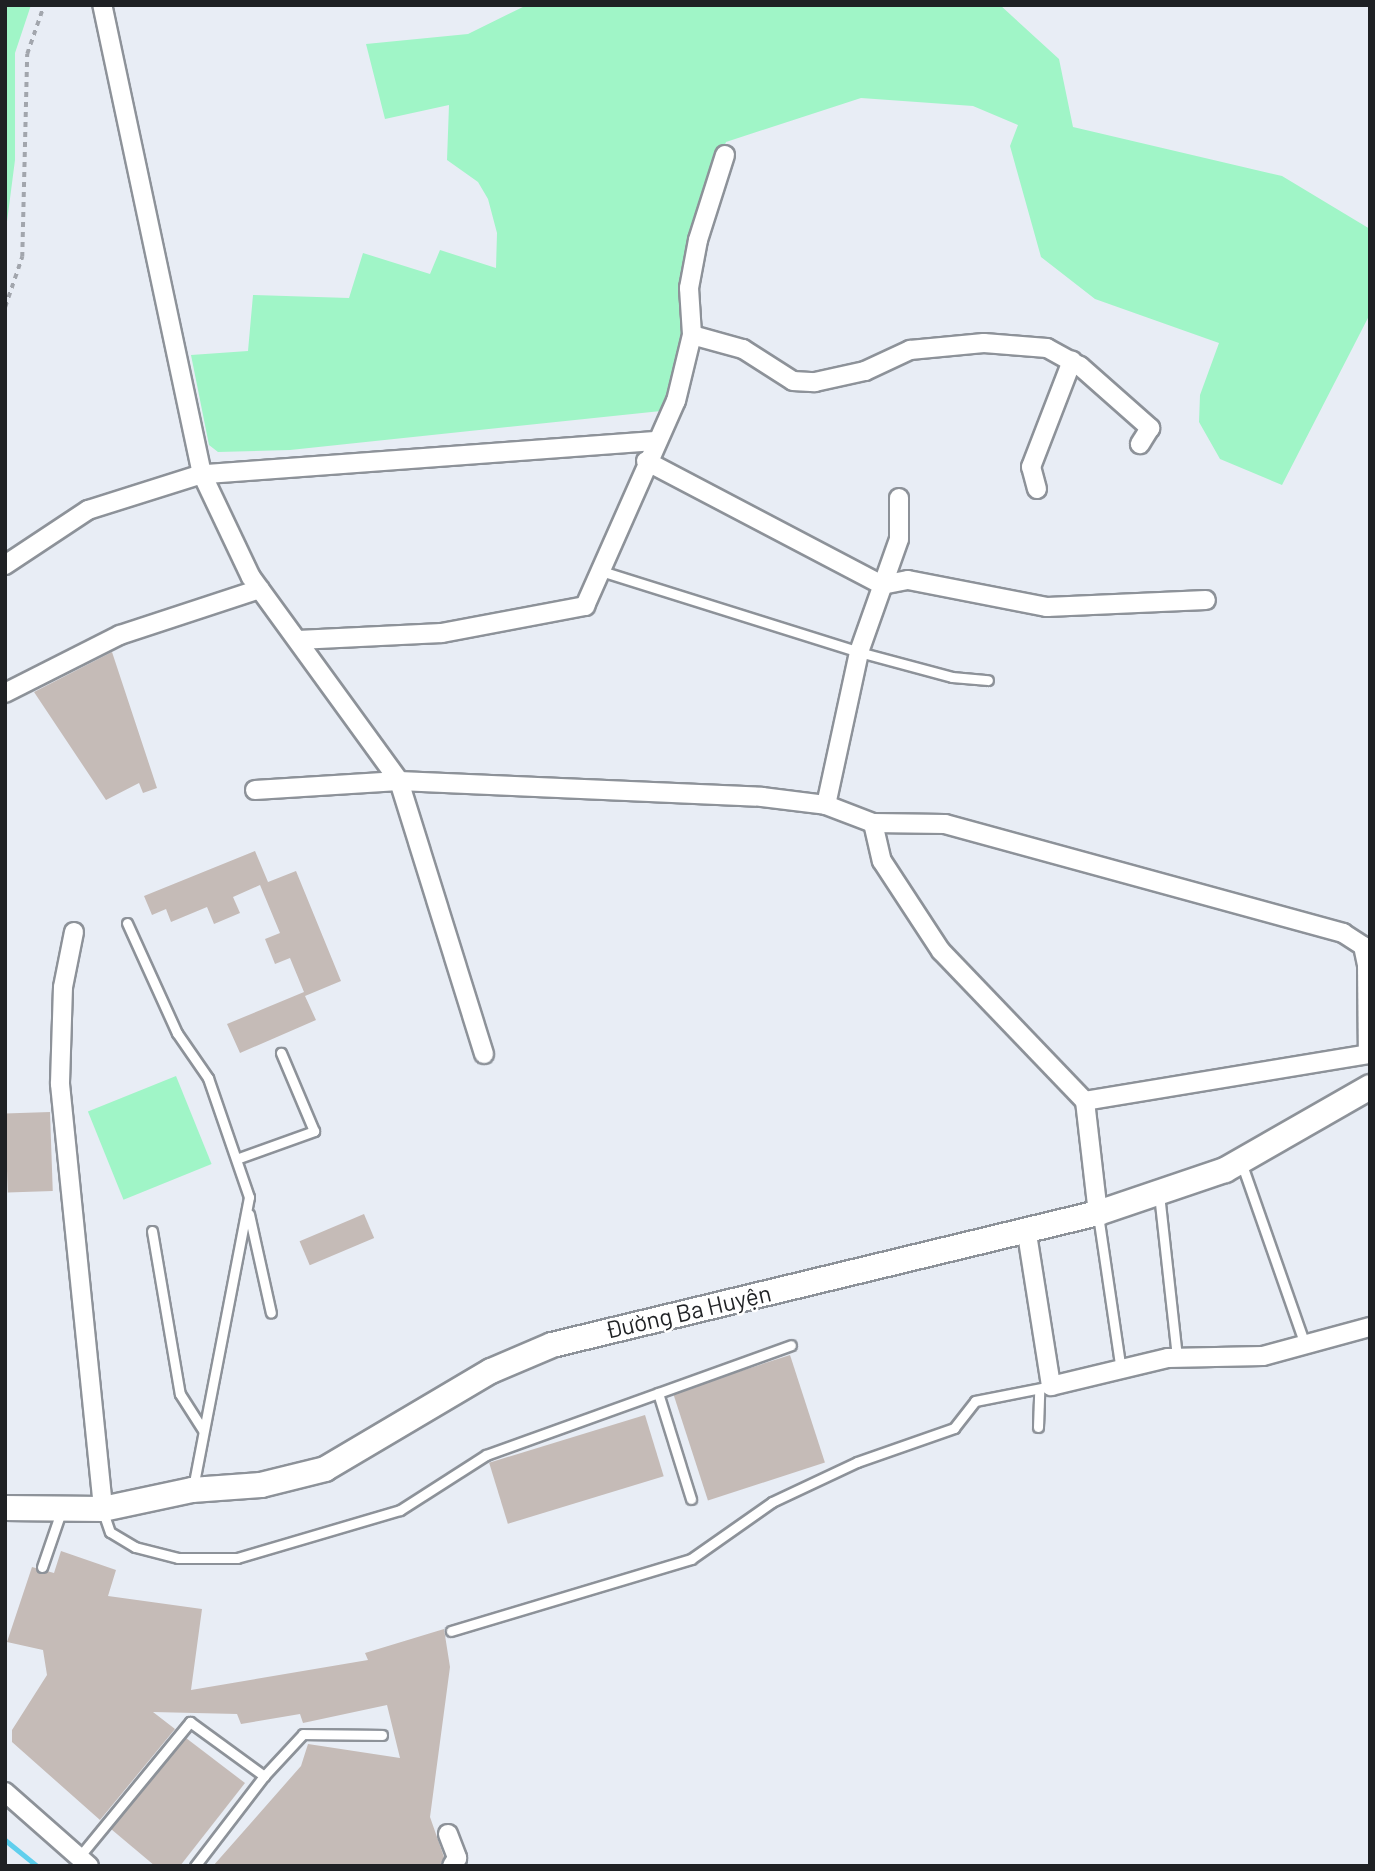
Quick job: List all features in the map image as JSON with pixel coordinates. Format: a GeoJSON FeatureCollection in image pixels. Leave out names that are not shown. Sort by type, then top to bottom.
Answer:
{"type":"FeatureCollection","features":[{"type":"Feature","properties":{"kind":"street"},"geometry":{"type":"LineString","coordinates":[[102,5],[202,474],[260,589],[399,781],[484,1054]]}},
{"type":"Feature","properties":{"kind":"street"},"geometry":{"type":"LineString","coordinates":[[298,639],[442,633],[560,613],[585,606],[646,461],[676,401],[692,335],[689,288],[698,240],[725,156]]}},
{"type":"Feature","properties":{"kind":"street"},"geometry":{"type":"LineString","coordinates":[[692,335],[743,349],[793,381],[815,382],[865,371],[910,350],[958,344],[1022,343],[1072,361],[1150,428],[1140,444]]}},
{"type":"Feature","properties":{"kind":"street"},"geometry":{"type":"LineString","coordinates":[[1037,489],[1031,467],[1072,361]]}},
{"type":"Feature","properties":{"kind":"street"},"geometry":{"type":"LineString","coordinates":[[5,565],[88,510],[202,474],[656,441]]}},
{"type":"Feature","properties":{"kind":"street"},"geometry":{"type":"LineString","coordinates":[[646,461],[882,585],[908,580],[1047,607],[1206,600]]}},
{"type":"Feature","properties":{"kind":"street"},"geometry":{"type":"LineString","coordinates":[[826,805],[859,652],[901,530],[899,498]]}},
{"type":"Feature","properties":{"kind":"street"},"geometry":{"type":"LineString","coordinates":[[5,693],[120,635],[260,589]]}},
{"type":"Feature","properties":{"kind":"street"},"geometry":{"type":"LineString","coordinates":[[255,790],[399,781],[826,805],[873,823],[945,824],[1343,933],[1363,946],[1367,965],[1369,1054],[1085,1101]]}},
{"type":"Feature","properties":{"kind":"street"},"geometry":{"type":"LineString","coordinates":[[873,823],[882,861],[941,951],[1085,1101],[1098,1213]]}},
{"type":"Feature","properties":{"kind":"street"},"geometry":{"type":"LineString","coordinates":[[74,932],[62,988],[60,1084],[103,1509]]}},
{"type":"Feature","properties":{"kind":"street","name":"Đường Ba Huyện"},"geometry":{"type":"LineString","coordinates":[[5,1508],[103,1509],[192,1490],[261,1485],[325,1469],[491,1371],[552,1345],[1027,1234],[1098,1213],[1241,1160],[1370,1087]]}},
{"type":"Feature","properties":{"kind":"street"},"geometry":{"type":"LineString","coordinates":[[1027,1234],[1045,1388],[1177,1357],[1263,1356],[1370,1326]]}},
{"type":"Feature","properties":{"kind":"street"},"geometry":{"type":"LineString","coordinates":[[5,1792],[84,1861]]}},
{"type":"Feature","properties":{"kind":"street"},"geometry":{"type":"LineString","coordinates":[[448,1834],[456,1854],[452,1866]]}},
{"type":"Feature","properties":{"kind":"lane"},"geometry":{"type":"LineString","coordinates":[[601,570],[859,652],[952,677],[988,680]]}},
{"type":"Feature","properties":{"kind":"lane"},"geometry":{"type":"LineString","coordinates":[[127,923],[177,1033],[208,1078],[239,1158],[247,1209],[271,1313]]}},
{"type":"Feature","properties":{"kind":"lane"},"geometry":{"type":"LineString","coordinates":[[239,1158],[314,1131],[281,1053]]}},
{"type":"Feature","properties":{"kind":"lane"},"geometry":{"type":"LineString","coordinates":[[1241,1160],[1305,1345]]}},
{"type":"Feature","properties":{"kind":"lane"},"geometry":{"type":"LineString","coordinates":[[1159,1192],[1177,1357]]}},
{"type":"Feature","properties":{"kind":"lane"},"geometry":{"type":"LineString","coordinates":[[192,1490],[247,1209]]}},
{"type":"Feature","properties":{"kind":"lane"},"geometry":{"type":"LineString","coordinates":[[1098,1213],[1121,1370]]}},
{"type":"Feature","properties":{"kind":"lane"},"geometry":{"type":"LineString","coordinates":[[152,1231],[180,1394],[203,1430]]}},
{"type":"Feature","properties":{"kind":"lane"},"geometry":{"type":"LineString","coordinates":[[103,1509],[110,1532],[135,1547],[178,1558],[237,1558],[400,1510],[486,1455],[790,1345]]}},
{"type":"Feature","properties":{"kind":"lane"},"geometry":{"type":"LineString","coordinates":[[451,1631],[691,1559],[772,1502],[875,1454],[954,1428],[975,1401],[1045,1388],[1038,1427]]}},
{"type":"Feature","properties":{"kind":"lane"},"geometry":{"type":"LineString","coordinates":[[658,1393],[691,1499]]}},
{"type":"Feature","properties":{"kind":"lane"},"geometry":{"type":"LineString","coordinates":[[42,1567],[62,1508]]}},
{"type":"Feature","properties":{"kind":"lane"},"geometry":{"type":"LineString","coordinates":[[84,1861],[190,1722],[264,1776]]}},
{"type":"Feature","properties":{"kind":"lane"},"geometry":{"type":"LineString","coordinates":[[195,1866],[264,1776],[303,1734],[382,1735]]}},
{"type":"Feature","properties":{"kind":"path"},"geometry":{"type":"LineString","coordinates":[[5,307],[22,257],[27,54],[44,5]]}},
{"type":"Feature","properties":{"kind":"green space"},"geometry":{"type":"Polygon","coordinates":[[[5,5],[31,5],[15,53],[15,160],[5,237],[5,5]]]}},
{"type":"Feature","properties":{"kind":"green space"},"geometry":{"type":"Polygon","coordinates":[[[527,5],[1000,5],[1059,59],[1073,127],[1282,176],[1370,229],[1370,314],[1282,485],[1220,459],[1199,422],[1200,395],[1219,343],[1095,299],[1041,257],[1010,146],[1018,125],[973,106],[861,98],[726,142],[710,183],[684,336],[661,411],[290,450],[218,452],[209,445],[191,355],[248,351],[253,295],[349,298],[363,253],[430,274],[440,250],[496,268],[497,233],[488,199],[478,182],[447,160],[449,105],[385,119],[366,44],[468,34],[527,5]]]}},
{"type":"Feature","properties":{"kind":"green space"},"geometry":{"type":"Polygon","coordinates":[[[176,1076],[212,1164],[124,1200],[88,1112],[176,1076]]]}},
{"type":"Feature","properties":{"kind":"building"},"geometry":{"type":"Polygon","coordinates":[[[112,652],[157,788],[143,793],[139,783],[106,800],[34,692],[112,652]]]}},
{"type":"Feature","properties":{"kind":"building"},"geometry":{"type":"Polygon","coordinates":[[[255,851],[268,882],[263,884],[296,871],[341,981],[305,996],[316,1020],[240,1053],[227,1024],[304,992],[290,958],[275,964],[265,939],[280,933],[260,885],[233,897],[240,913],[214,924],[207,907],[171,922],[166,909],[152,915],[144,896],[255,851]]]}},
{"type":"Feature","properties":{"kind":"building"},"geometry":{"type":"Polygon","coordinates":[[[50,1112],[53,1191],[8,1193],[5,1114],[50,1112]]]}},
{"type":"Feature","properties":{"kind":"building"},"geometry":{"type":"Polygon","coordinates":[[[364,1214],[374,1238],[310,1265],[300,1241],[364,1214]]]}},
{"type":"Feature","properties":{"kind":"building"},"geometry":{"type":"Polygon","coordinates":[[[790,1355],[825,1462],[708,1500],[673,1393],[790,1355]]]}},
{"type":"Feature","properties":{"kind":"building"},"geometry":{"type":"Polygon","coordinates":[[[645,1415],[664,1476],[508,1524],[489,1463],[645,1415]]]}},
{"type":"Feature","properties":{"kind":"building"},"geometry":{"type":"Polygon","coordinates":[[[61,1551],[116,1570],[108,1596],[202,1609],[191,1690],[368,1660],[365,1653],[444,1629],[450,1667],[430,1817],[444,1857],[440,1866],[213,1866],[301,1766],[308,1744],[400,1758],[387,1705],[303,1723],[300,1714],[241,1724],[237,1714],[153,1712],[175,1729],[100,1820],[12,1742],[12,1730],[47,1675],[43,1650],[7,1642],[32,1567],[54,1573],[61,1551]]]}},
{"type":"Feature","properties":{"kind":"building"},"geometry":{"type":"Polygon","coordinates":[[[186,1738],[245,1783],[180,1866],[155,1866],[111,1829],[186,1738]]]}},
{"type":"Feature","properties":{"kind":"waterway"},"geometry":{"type":"LineString","coordinates":[[5,1840],[37,1866]]}}]}
